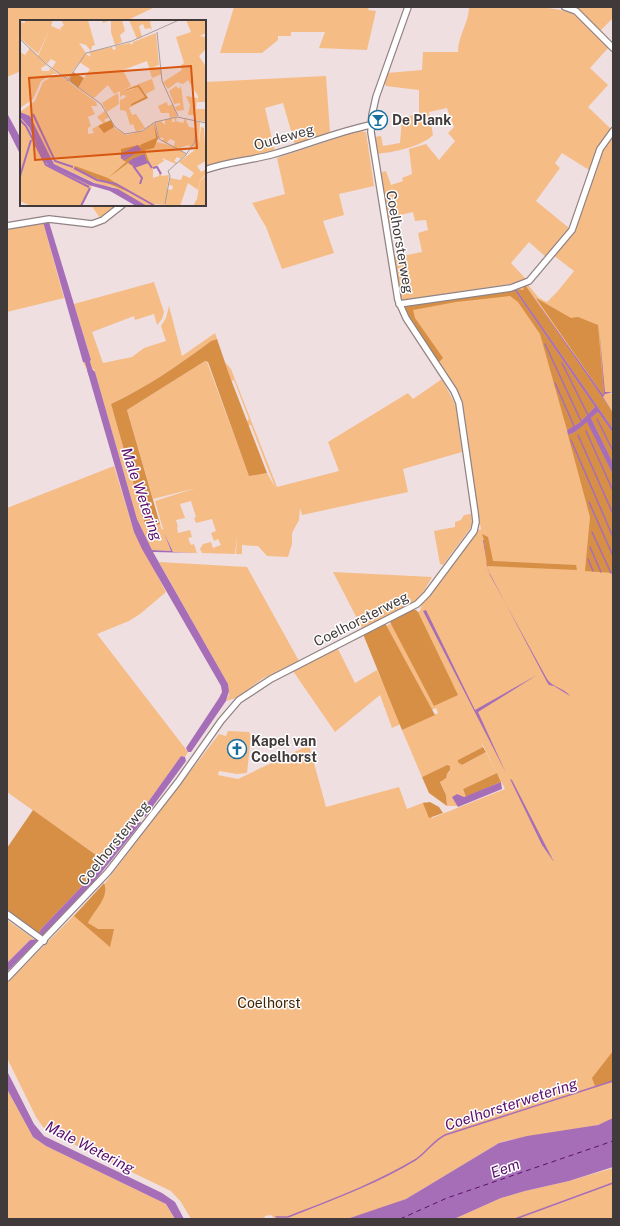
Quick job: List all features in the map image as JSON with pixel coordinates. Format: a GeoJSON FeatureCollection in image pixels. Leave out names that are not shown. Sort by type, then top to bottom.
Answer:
{"type":"FeatureCollection","features":[{"type":"Feature","properties":{"kind":"street","name":"Coelhorsterweg"},"geometry":{"type":"LineString","coordinates":[[7,978],[111,869],[178,782],[220,721],[239,700],[271,679],[416,604],[427,594],[472,534],[476,522],[459,403],[454,391],[410,324],[399,304],[393,282],[370,125],[376,97],[408,7]]}},
{"type":"Feature","properties":{"kind":"street"},"geometry":{"type":"LineString","coordinates":[[565,7],[576,11],[613,48]]}},
{"type":"Feature","properties":{"kind":"street","name":"Oudeweg"},"geometry":{"type":"LineString","coordinates":[[206,170],[227,162],[274,154],[342,132],[370,125]]}},
{"type":"Feature","properties":{"kind":"street"},"geometry":{"type":"LineString","coordinates":[[399,304],[511,288],[529,281],[572,230],[600,149],[613,131]]}},
{"type":"Feature","properties":{"kind":"street"},"geometry":{"type":"LineString","coordinates":[[7,226],[49,219],[92,224],[103,220],[121,206]]}},
{"type":"Feature","properties":{"kind":"street"},"geometry":{"type":"LineString","coordinates":[[7,914],[43,940]]}},
{"type":"Feature","properties":{"kind":"green space"},"geometry":{"type":"Polygon","coordinates":[[[7,7],[155,7],[128,20],[20,20],[20,71],[7,77],[7,7]]]}},
{"type":"Feature","properties":{"kind":"green space"},"geometry":{"type":"Polygon","coordinates":[[[234,7],[369,7],[368,10],[376,11],[367,50],[319,48],[325,32],[291,32],[291,36],[278,36],[278,40],[262,53],[220,53],[234,7]]]}},
{"type":"Feature","properties":{"kind":"green space"},"geometry":{"type":"Polygon","coordinates":[[[469,7],[541,7],[568,12],[576,16],[609,47],[590,68],[608,85],[588,107],[611,129],[599,145],[589,170],[562,153],[555,163],[560,168],[536,201],[569,228],[546,257],[529,242],[511,263],[526,279],[517,283],[403,300],[400,298],[392,258],[422,252],[418,233],[428,230],[426,220],[415,221],[413,212],[400,215],[400,221],[387,224],[379,173],[386,171],[391,185],[403,181],[402,178],[412,174],[409,149],[426,144],[439,160],[455,141],[448,133],[454,127],[447,108],[429,112],[433,135],[422,143],[414,146],[377,154],[374,137],[381,136],[383,146],[400,143],[402,118],[419,114],[419,90],[386,86],[384,82],[387,73],[422,70],[423,52],[458,52],[458,46],[469,13],[469,7]]]}},
{"type":"Feature","properties":{"kind":"green space"},"geometry":{"type":"Polygon","coordinates":[[[572,7],[613,7],[613,18],[599,32],[572,7]]]}},
{"type":"Feature","properties":{"kind":"green space"},"geometry":{"type":"Polygon","coordinates":[[[326,76],[330,132],[295,145],[283,103],[265,108],[275,152],[206,167],[206,82],[326,76]]]}},
{"type":"Feature","properties":{"kind":"green space"},"geometry":{"type":"Polygon","coordinates":[[[358,131],[366,132],[374,186],[339,194],[344,215],[323,221],[334,253],[282,269],[266,227],[252,203],[285,194],[277,158],[358,131]]]}},
{"type":"Feature","properties":{"kind":"green space","name":"Coelhorst"},"geometry":{"type":"Polygon","coordinates":[[[613,135],[613,392],[607,392],[613,394],[613,1118],[601,1124],[587,1128],[527,1137],[499,1143],[406,1199],[347,1219],[275,1219],[271,1215],[265,1216],[264,1219],[191,1219],[181,1202],[171,1191],[50,1133],[43,1127],[36,1117],[7,1058],[7,983],[102,887],[219,734],[226,736],[228,731],[249,732],[251,736],[247,773],[237,774],[219,771],[218,775],[238,779],[309,745],[326,807],[399,787],[407,809],[425,802],[432,818],[505,789],[497,773],[463,789],[466,797],[462,798],[457,794],[457,806],[447,806],[446,795],[440,781],[450,771],[447,765],[422,777],[402,730],[438,713],[436,708],[392,728],[380,695],[335,732],[293,671],[337,647],[355,683],[377,670],[385,687],[365,635],[420,611],[423,600],[477,529],[481,530],[461,404],[405,307],[407,306],[415,309],[513,291],[528,285],[539,298],[547,302],[574,271],[553,255],[567,239],[599,153],[613,135]],[[482,743],[483,747],[458,760],[462,765],[486,752],[497,773],[482,743]]]}},
{"type":"Feature","properties":{"kind":"green space"},"geometry":{"type":"Polygon","coordinates":[[[92,206],[117,206],[100,218],[92,206]]]}},
{"type":"Feature","properties":{"kind":"green space"},"geometry":{"type":"Polygon","coordinates":[[[43,222],[64,298],[7,312],[7,230],[43,222]]]}},
{"type":"Feature","properties":{"kind":"green space"},"geometry":{"type":"Polygon","coordinates":[[[154,282],[164,312],[162,319],[157,325],[154,314],[135,320],[134,316],[92,332],[103,363],[132,357],[144,348],[166,341],[161,326],[166,318],[169,306],[182,356],[215,333],[217,339],[211,341],[150,383],[111,404],[146,528],[160,524],[162,530],[163,529],[155,501],[196,488],[153,499],[127,410],[205,361],[207,362],[249,475],[267,473],[275,487],[251,425],[249,425],[249,428],[247,421],[249,419],[234,380],[231,381],[225,362],[231,369],[277,487],[339,471],[328,442],[408,393],[413,399],[442,379],[456,406],[462,452],[403,469],[408,492],[302,515],[300,508],[299,520],[292,533],[292,544],[288,557],[267,556],[258,546],[242,545],[242,554],[236,554],[237,537],[235,554],[202,553],[200,549],[203,544],[211,542],[213,548],[221,545],[218,539],[214,541],[211,533],[216,531],[212,519],[196,523],[194,518],[196,517],[191,501],[180,504],[185,518],[176,520],[178,533],[190,530],[192,537],[188,538],[191,545],[194,544],[197,553],[173,552],[164,533],[171,551],[152,550],[137,519],[94,369],[87,370],[83,362],[88,363],[91,360],[74,304],[154,282]]]}},
{"type":"Feature","properties":{"kind":"green space"},"geometry":{"type":"Polygon","coordinates":[[[114,466],[134,532],[166,592],[140,614],[129,621],[97,634],[188,752],[185,757],[181,756],[141,812],[139,819],[129,827],[103,860],[7,792],[7,508],[114,466]]]}},
{"type":"Feature","properties":{"kind":"green space"},"geometry":{"type":"Polygon","coordinates":[[[471,514],[472,524],[469,530],[443,565],[440,564],[434,531],[455,527],[455,522],[461,520],[464,515],[471,514]]]}},
{"type":"Feature","properties":{"kind":"green space"},"geometry":{"type":"Polygon","coordinates":[[[159,562],[247,567],[299,661],[262,679],[236,698],[226,701],[229,695],[228,684],[159,562]]]}},
{"type":"Feature","properties":{"kind":"green space"},"geometry":{"type":"Polygon","coordinates":[[[333,572],[432,577],[420,598],[411,605],[362,628],[333,572]]]}},
{"type":"Feature","properties":{"kind":"green space"},"geometry":{"type":"Polygon","coordinates":[[[7,920],[34,939],[30,940],[7,963],[7,920]]]}},
{"type":"Feature","properties":{"kind":"green space"},"geometry":{"type":"Polygon","coordinates":[[[7,1089],[33,1137],[46,1146],[166,1204],[175,1219],[7,1219],[7,1089]]]}},
{"type":"Feature","properties":{"kind":"green space"},"geometry":{"type":"Polygon","coordinates":[[[613,1168],[613,1219],[454,1219],[501,1198],[613,1168]]]}},
{"type":"Feature","properties":{"kind":"shaded area"},"geometry":{"type":"Polygon","coordinates":[[[525,285],[613,413],[613,429],[516,289],[523,290],[525,285]]]}},
{"type":"Feature","properties":{"kind":"shaded area"},"geometry":{"type":"Polygon","coordinates":[[[514,289],[595,407],[579,423],[567,430],[540,334],[518,302],[510,296],[456,302],[413,310],[415,318],[443,358],[438,363],[405,309],[407,305],[514,289]]]}},
{"type":"Feature","properties":{"kind":"shaded area"},"geometry":{"type":"Polygon","coordinates":[[[536,298],[571,318],[578,317],[598,325],[603,395],[536,298]]]}},
{"type":"Feature","properties":{"kind":"shaded area"},"geometry":{"type":"Polygon","coordinates":[[[217,339],[267,473],[249,476],[208,362],[205,361],[127,410],[160,524],[146,528],[111,404],[150,383],[211,341],[217,339]]]}},
{"type":"Feature","properties":{"kind":"shaded area"},"geometry":{"type":"Polygon","coordinates":[[[598,412],[613,433],[613,463],[591,418],[598,412]]]}},
{"type":"Feature","properties":{"kind":"shaded area"},"geometry":{"type":"Polygon","coordinates":[[[587,421],[613,475],[613,573],[585,571],[590,517],[568,435],[575,432],[587,421]]]}},
{"type":"Feature","properties":{"kind":"shaded area"},"geometry":{"type":"Polygon","coordinates":[[[482,534],[488,537],[493,561],[576,565],[577,570],[487,566],[482,534]]]}},
{"type":"Feature","properties":{"kind":"shaded area"},"geometry":{"type":"Polygon","coordinates":[[[412,610],[416,610],[418,612],[458,695],[434,706],[390,622],[412,610]]]}},
{"type":"Feature","properties":{"kind":"shaded area"},"geometry":{"type":"Polygon","coordinates":[[[385,623],[435,715],[402,730],[363,634],[385,623]]]}},
{"type":"Feature","properties":{"kind":"shaded area"},"geometry":{"type":"Polygon","coordinates":[[[483,747],[486,752],[462,765],[458,762],[458,760],[483,747]]]}},
{"type":"Feature","properties":{"kind":"shaded area"},"geometry":{"type":"Polygon","coordinates":[[[447,765],[450,766],[450,770],[446,778],[440,782],[446,795],[447,806],[429,793],[422,777],[447,765]]]}},
{"type":"Feature","properties":{"kind":"shaded area"},"geometry":{"type":"Polygon","coordinates":[[[497,773],[501,782],[466,797],[463,789],[497,773]]]}},
{"type":"Feature","properties":{"kind":"shaded area"},"geometry":{"type":"Polygon","coordinates":[[[430,802],[439,807],[443,813],[429,818],[423,803],[430,802]]]}},
{"type":"Feature","properties":{"kind":"shaded area"},"geometry":{"type":"Polygon","coordinates":[[[33,810],[103,860],[86,882],[41,929],[40,934],[7,910],[7,848],[33,810]]]}},
{"type":"Feature","properties":{"kind":"shaded area"},"geometry":{"type":"Polygon","coordinates":[[[104,883],[105,894],[103,899],[88,923],[98,929],[114,929],[110,947],[74,916],[104,883]]]}},
{"type":"Feature","properties":{"kind":"shaded area"},"geometry":{"type":"Polygon","coordinates":[[[613,1051],[613,1081],[595,1086],[592,1078],[613,1051]]]}},
{"type":"Feature","properties":{"kind":"water"},"geometry":{"type":"Polygon","coordinates":[[[7,113],[20,137],[20,154],[7,128],[7,113]]]}},
{"type":"Feature","properties":{"kind":"water"},"geometry":{"type":"Polygon","coordinates":[[[43,222],[49,222],[91,360],[88,363],[83,362],[43,222]]]}},
{"type":"Feature","properties":{"kind":"water"},"geometry":{"type":"Polygon","coordinates":[[[525,285],[603,395],[599,328],[605,392],[613,392],[605,394],[603,397],[613,413],[525,285]]]}},
{"type":"Feature","properties":{"kind":"water"},"geometry":{"type":"Polygon","coordinates":[[[514,289],[516,289],[613,429],[613,433],[598,412],[591,418],[613,463],[613,475],[587,422],[575,432],[568,435],[567,430],[579,423],[595,407],[514,289]]]}},
{"type":"Feature","properties":{"kind":"water"},"geometry":{"type":"Polygon","coordinates":[[[91,368],[95,372],[137,519],[152,550],[171,551],[164,533],[173,552],[196,553],[153,552],[228,684],[229,691],[226,701],[191,752],[188,752],[186,748],[219,698],[222,692],[221,686],[142,549],[134,532],[87,370],[91,368]]]}},
{"type":"Feature","properties":{"kind":"water"},"geometry":{"type":"Polygon","coordinates":[[[506,605],[549,682],[565,691],[570,696],[554,686],[549,685],[506,605]]]}},
{"type":"Feature","properties":{"kind":"water"},"geometry":{"type":"Polygon","coordinates":[[[426,610],[475,710],[537,675],[478,712],[506,773],[423,611],[426,610]]]}},
{"type":"Feature","properties":{"kind":"water"},"geometry":{"type":"Polygon","coordinates":[[[181,756],[185,757],[186,761],[145,817],[141,812],[181,756]]]}},
{"type":"Feature","properties":{"kind":"water"},"geometry":{"type":"Polygon","coordinates":[[[510,779],[512,780],[554,862],[542,845],[510,779]]]}},
{"type":"Feature","properties":{"kind":"water"},"geometry":{"type":"Polygon","coordinates":[[[501,782],[502,789],[458,807],[452,797],[457,794],[464,797],[501,782]]]}},
{"type":"Feature","properties":{"kind":"water"},"geometry":{"type":"Polygon","coordinates":[[[139,819],[141,823],[89,888],[7,972],[7,963],[30,940],[37,939],[41,929],[86,882],[129,827],[139,819]]]}},
{"type":"Feature","properties":{"kind":"water"},"geometry":{"type":"Polygon","coordinates":[[[7,1071],[34,1124],[44,1136],[162,1193],[175,1202],[184,1219],[175,1219],[166,1204],[46,1146],[33,1137],[7,1089],[7,1071]]]}},
{"type":"Feature","properties":{"kind":"water","name":"Eem"},"geometry":{"type":"Polygon","coordinates":[[[613,1118],[613,1167],[569,1181],[501,1198],[454,1219],[347,1219],[406,1199],[499,1143],[527,1136],[598,1125],[613,1118]]]}},
{"type":"Feature","properties":{"kind":"waterway"},"geometry":{"type":"LineString","coordinates":[[545,344],[581,421]]}},
{"type":"Feature","properties":{"kind":"waterway","name":"Male Wetering"},"geometry":{"type":"LineString","coordinates":[[86,357],[91,374]]}},
{"type":"Feature","properties":{"kind":"waterway"},"geometry":{"type":"LineString","coordinates":[[562,363],[588,415]]}},
{"type":"Feature","properties":{"kind":"waterway"},"geometry":{"type":"LineString","coordinates":[[555,383],[574,426]]}},
{"type":"Feature","properties":{"kind":"waterway"},"geometry":{"type":"LineString","coordinates":[[597,419],[613,451]]}},
{"type":"Feature","properties":{"kind":"waterway"},"geometry":{"type":"LineString","coordinates":[[586,431],[613,491]]}},
{"type":"Feature","properties":{"kind":"waterway"},"geometry":{"type":"LineString","coordinates":[[578,435],[613,514]]}},
{"type":"Feature","properties":{"kind":"waterway"},"geometry":{"type":"LineString","coordinates":[[571,440],[613,537]]}},
{"type":"Feature","properties":{"kind":"waterway"},"geometry":{"type":"LineString","coordinates":[[589,502],[613,556]]}},
{"type":"Feature","properties":{"kind":"waterway"},"geometry":{"type":"LineString","coordinates":[[592,532],[611,573]]}},
{"type":"Feature","properties":{"kind":"waterway"},"geometry":{"type":"LineString","coordinates":[[590,547],[601,572]]}},
{"type":"Feature","properties":{"kind":"waterway"},"geometry":{"type":"LineString","coordinates":[[588,559],[593,571]]}},
{"type":"Feature","properties":{"kind":"waterway","name":"Coelhorsterwetering"},"geometry":{"type":"LineString","coordinates":[[276,1217],[288,1217],[384,1177],[415,1160],[437,1140],[445,1135],[613,1081]]}},
{"type":"Feature","properties":{"kind":"waterway"},"geometry":{"type":"LineString","coordinates":[[515,1219],[613,1183]]}},
{"type":"Feature","properties":{"kind":"ferry route"},"geometry":{"type":"LineString","coordinates":[[400,1219],[447,1198],[613,1141]]}},
{"type":"Feature","properties":{"kind":"place","name":"De Plank"},"geometry":{"type":"Point","coordinates":[378,120]}},
{"type":"Feature","properties":{"kind":"place","name":"Kapel van Coelhorst"},"geometry":{"type":"Point","coordinates":[237,749]}}]}
